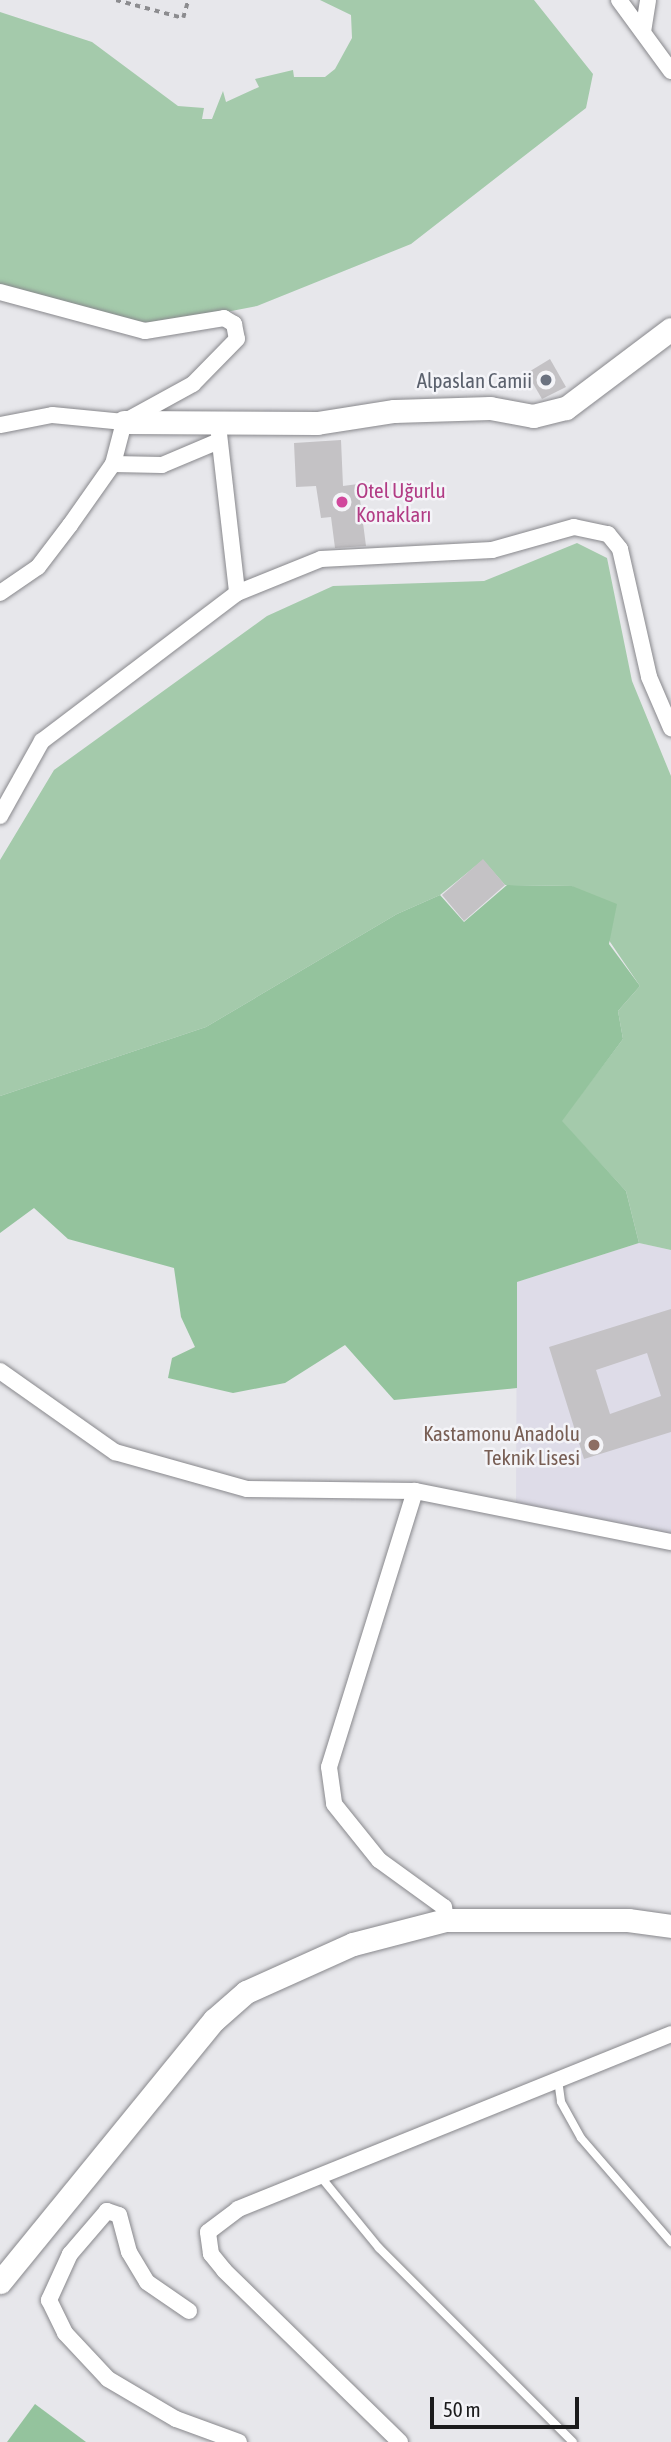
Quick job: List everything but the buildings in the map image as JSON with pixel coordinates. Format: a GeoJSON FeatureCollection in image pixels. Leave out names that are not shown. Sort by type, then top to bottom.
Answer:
{"type":"FeatureCollection","features":[{"type":"Feature","properties":{"kind":"main road"},"geometry":{"type":"LineString","coordinates":[[124,422],[218,433],[490,408],[533,416],[566,408],[671,329]]}},
{"type":"Feature","properties":{"kind":"main road"},"geometry":{"type":"LineString","coordinates":[[0,2282],[214,2020],[246,1992],[353,1944],[446,1920],[628,1920],[671,1926]]}},
{"type":"Feature","properties":{"kind":"street"},"geometry":{"type":"LineString","coordinates":[[619,0],[671,71]]}},
{"type":"Feature","properties":{"kind":"street"},"geometry":{"type":"LineString","coordinates":[[643,32],[649,0]]}},
{"type":"Feature","properties":{"kind":"street"},"geometry":{"type":"LineString","coordinates":[[0,292],[145,331],[224,318],[234,324],[237,339],[225,356],[193,384],[124,422],[52,415],[0,425]]}},
{"type":"Feature","properties":{"kind":"street"},"geometry":{"type":"LineString","coordinates":[[0,593],[38,567],[113,464],[124,422]]}},
{"type":"Feature","properties":{"kind":"street"},"geometry":{"type":"LineString","coordinates":[[113,464],[162,465],[218,433],[237,593]]}},
{"type":"Feature","properties":{"kind":"street"},"geometry":{"type":"LineString","coordinates":[[0,816],[42,741],[237,593],[321,559],[492,550],[574,527],[608,534],[620,549],[649,677],[671,728]]}},
{"type":"Feature","properties":{"kind":"street"},"geometry":{"type":"LineString","coordinates":[[0,1371],[115,1452],[247,1489],[415,1491],[671,1542]]}},
{"type":"Feature","properties":{"kind":"street"},"geometry":{"type":"LineString","coordinates":[[415,1491],[329,1767],[334,1804],[379,1860],[444,1907],[446,1920]]}},
{"type":"Feature","properties":{"kind":"street"},"geometry":{"type":"LineString","coordinates":[[400,2442],[211,2254],[208,2232],[215,2222],[320,2176],[671,2034]]}},
{"type":"Feature","properties":{"kind":"street"},"geometry":{"type":"LineString","coordinates":[[188,2311],[147,2282],[129,2252],[119,2215],[107,2211],[70,2254],[49,2300],[65,2333],[108,2379],[176,2419],[239,2442]]}},
{"type":"Feature","properties":{"kind":"lane"},"geometry":{"type":"LineString","coordinates":[[558,2080],[561,2102],[582,2138],[671,2242]]}},
{"type":"Feature","properties":{"kind":"lane"},"geometry":{"type":"LineString","coordinates":[[320,2176],[379,2249],[573,2442]]}},
{"type":"Feature","properties":{"kind":"path"},"geometry":{"type":"LineString","coordinates":[[116,0],[183,18],[188,0]]}},
{"type":"Feature","properties":{"kind":"shaded area","name":"Kastamonu Anadolu Teknik Lisesi"},"geometry":{"type":"Polygon","coordinates":[[[639,1243],[671,1250],[671,1537],[516,1503],[517,1282],[639,1243]]]}},
{"type":"Feature","properties":{"kind":"green space"},"geometry":{"type":"Polygon","coordinates":[[[320,0],[534,0],[593,74],[586,108],[411,244],[257,306],[164,324],[76,315],[0,285],[0,12],[92,42],[178,106],[204,108],[202,119],[212,119],[223,91],[226,102],[259,87],[255,79],[293,70],[294,77],[325,77],[335,69],[352,38],[351,15],[320,0]]]}},
{"type":"Feature","properties":{"kind":"green space"},"geometry":{"type":"Polygon","coordinates":[[[577,543],[607,558],[632,681],[671,776],[671,1250],[639,1243],[626,1191],[561,1121],[623,1039],[618,1011],[640,986],[572,886],[505,885],[483,860],[440,895],[397,914],[206,1027],[0,1096],[0,860],[54,770],[267,616],[333,586],[484,581],[577,543]]]}},
{"type":"Feature","properties":{"kind":"green space"},"geometry":{"type":"Polygon","coordinates":[[[507,885],[572,886],[617,904],[609,944],[640,986],[618,1011],[623,1039],[562,1121],[626,1191],[639,1243],[517,1282],[517,1388],[394,1400],[345,1345],[285,1383],[233,1393],[168,1378],[172,1358],[195,1347],[181,1317],[174,1268],[68,1239],[34,1208],[0,1233],[0,1096],[206,1027],[397,914],[440,895],[464,922],[507,885]]]}},
{"type":"Feature","properties":{"kind":"green space"},"geometry":{"type":"Polygon","coordinates":[[[35,2404],[86,2442],[7,2442],[35,2404]]]}},
{"type":"Feature","properties":{"kind":"place","name":"Alpaslan Camii"},"geometry":{"type":"Point","coordinates":[546,380]}},
{"type":"Feature","properties":{"kind":"place","name":"Otel Uğurlu Konakları"},"geometry":{"type":"Point","coordinates":[342,502]}},
{"type":"Feature","properties":{"kind":"place","name":"Kastamonu Anadolu Teknik Lisesi"},"geometry":{"type":"Point","coordinates":[594,1445]}}]}
